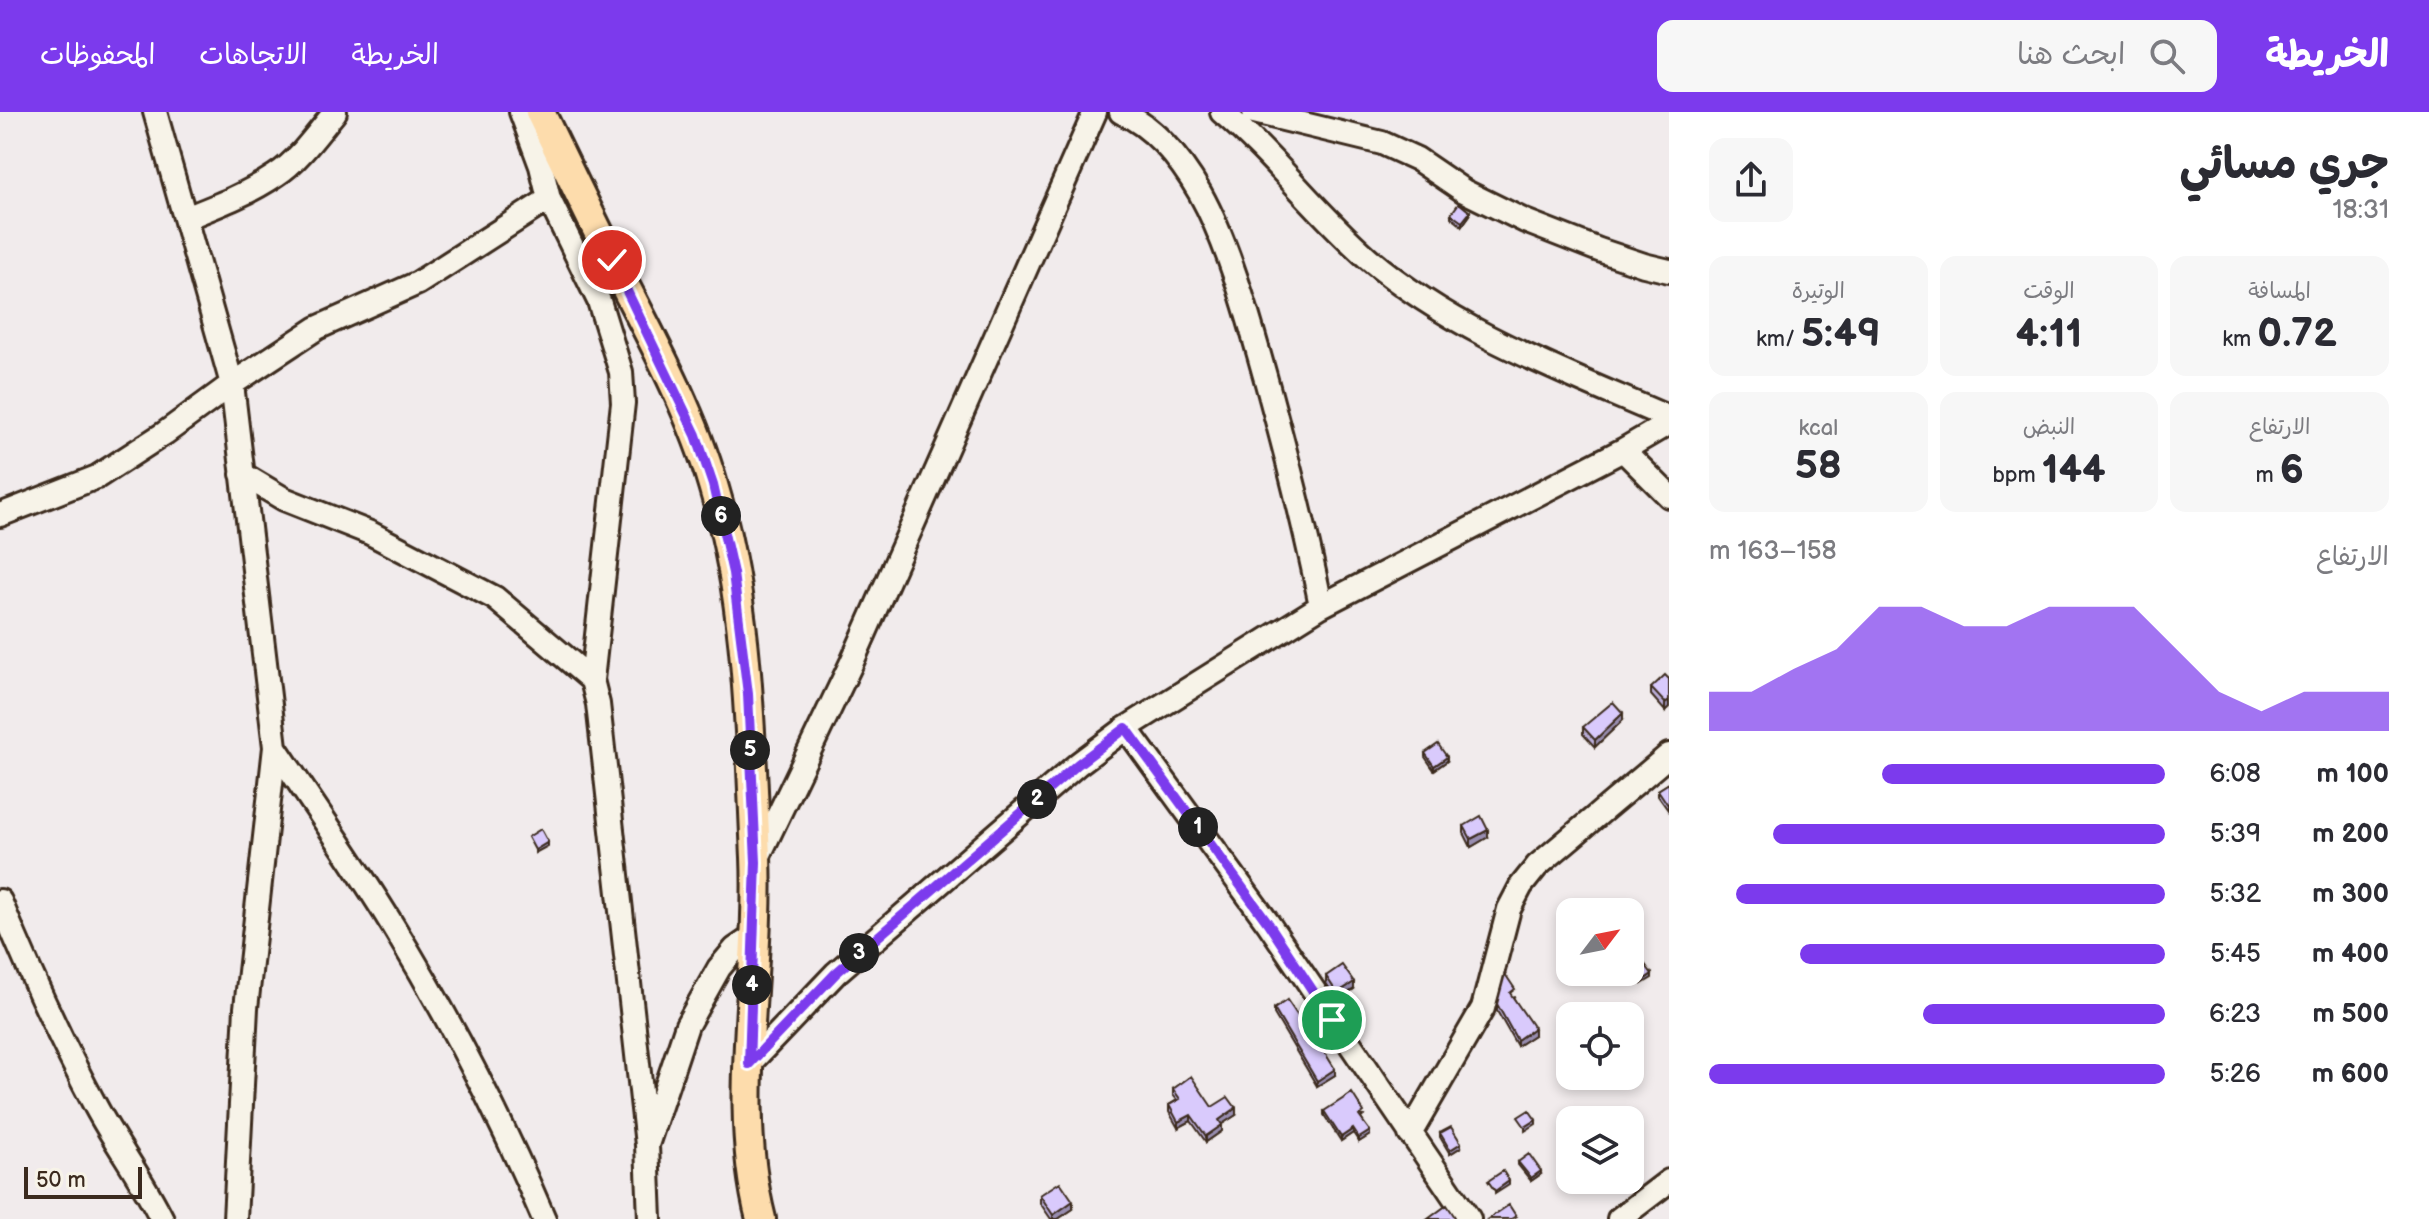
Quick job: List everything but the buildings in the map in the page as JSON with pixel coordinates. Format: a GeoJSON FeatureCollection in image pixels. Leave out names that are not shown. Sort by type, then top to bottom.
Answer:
{"type":"FeatureCollection","features":[{"type":"Feature","properties":{"kind":"main road"},"geometry":{"type":"LineString","coordinates":[[540,112],[696,435],[713,485],[733,573],[748,694],[756,862],[748,1115],[761,1219]]}},
{"type":"Feature","properties":{"kind":"street"},"geometry":{"type":"LineString","coordinates":[[155,112],[232,384],[275,747],[246,1008],[235,1219]]}},
{"type":"Feature","properties":{"kind":"street"},"geometry":{"type":"LineString","coordinates":[[186,218],[278,174],[335,112]]}},
{"type":"Feature","properties":{"kind":"street"},"geometry":{"type":"LineString","coordinates":[[521,112],[541,166],[549,199],[599,301],[621,372],[623,403],[592,680],[598,704],[647,1145],[650,1219]]}},
{"type":"Feature","properties":{"kind":"street"},"geometry":{"type":"LineString","coordinates":[[756,862],[852,662],[1095,112]]}},
{"type":"Feature","properties":{"kind":"street"},"geometry":{"type":"LineString","coordinates":[[1121,112],[1135,118],[1161,139],[1200,194],[1214,224],[1253,332],[1307,533],[1321,606]]}},
{"type":"Feature","properties":{"kind":"street"},"geometry":{"type":"LineString","coordinates":[[1222,112],[1368,258],[1432,305],[1496,343],[1669,420]]}},
{"type":"Feature","properties":{"kind":"street"},"geometry":{"type":"LineString","coordinates":[[1254,112],[1382,143],[1417,159],[1464,191],[1525,221],[1599,250],[1669,271]]}},
{"type":"Feature","properties":{"kind":"street"},"geometry":{"type":"LineString","coordinates":[[0,515],[97,477],[317,328],[418,283],[549,199]]}},
{"type":"Feature","properties":{"kind":"street"},"geometry":{"type":"LineString","coordinates":[[749,1064],[836,973],[1078,764],[1126,728],[1321,606],[1623,450],[1669,420]]}},
{"type":"Feature","properties":{"kind":"street"},"geometry":{"type":"LineString","coordinates":[[1623,450],[1669,496]]}},
{"type":"Feature","properties":{"kind":"street"},"geometry":{"type":"LineString","coordinates":[[242,474],[284,499],[370,533],[495,598],[592,680]]}},
{"type":"Feature","properties":{"kind":"street"},"geometry":{"type":"LineString","coordinates":[[1126,728],[1268,923],[1469,1219]]}},
{"type":"Feature","properties":{"kind":"street"},"geometry":{"type":"LineString","coordinates":[[275,747],[393,926],[469,1059],[544,1219]]}},
{"type":"Feature","properties":{"kind":"street"},"geometry":{"type":"LineString","coordinates":[[1410,1134],[1483,1008],[1509,909],[1521,886],[1537,866],[1669,755]]}},
{"type":"Feature","properties":{"kind":"street"},"geometry":{"type":"LineString","coordinates":[[0,901],[32,980],[98,1110],[162,1219]]}},
{"type":"Feature","properties":{"kind":"street"},"geometry":{"type":"LineString","coordinates":[[647,1145],[687,1025],[719,968],[735,949],[754,936]]}},
{"type":"Feature","properties":{"kind":"street"},"geometry":{"type":"LineString","coordinates":[[1619,1219],[1669,1181]]}},
{"type":"Feature","properties":{"kind":"route"},"geometry":{"type":"LineString","coordinates":[[612,260],[696,435],[713,485],[733,573],[748,694],[756,862],[749,1064],[836,973],[1078,764],[1126,728],[1268,923],[1332,1020]]}}]}
